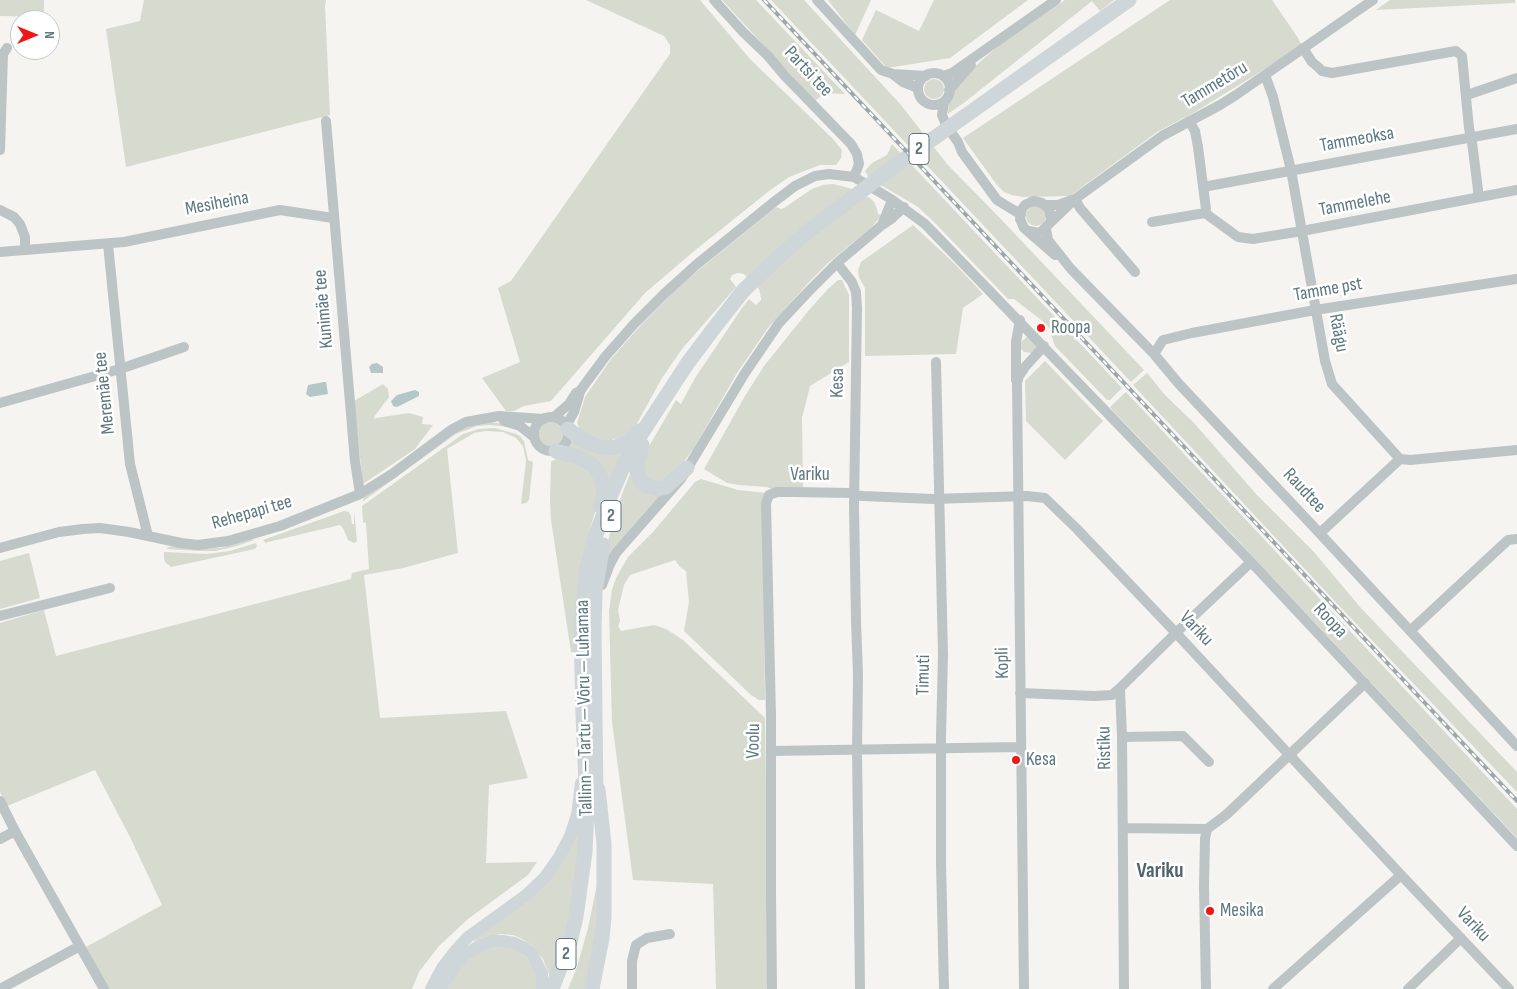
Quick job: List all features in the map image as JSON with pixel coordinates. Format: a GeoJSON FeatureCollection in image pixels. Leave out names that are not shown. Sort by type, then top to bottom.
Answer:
{"type":"FeatureCollection","features":[{"type":"Feature","properties":{"kind":"highway","name":"Tallinn — Tartu — Võru — Luhamaa"},"geometry":{"type":"LineString","coordinates":[[552,989],[570,942],[576,918],[585,852],[587,808],[582,715],[581,624],[587,569],[594,540],[624,465],[640,436],[692,357],[743,291],[806,233],[896,165],[1128,0]]}},
{"type":"Feature","properties":{"kind":"highway","name":"Tallinn — Tartu — Võru — Luhamaa"},"geometry":{"type":"LineString","coordinates":[[562,989],[579,946],[592,882],[596,816],[594,630],[595,591],[600,554],[613,508],[628,468],[658,409]]}},
{"type":"Feature","properties":{"kind":"highway"},"geometry":{"type":"LineString","coordinates":[[658,409],[642,446],[637,464],[638,476],[647,486],[658,489],[671,484],[688,468]]}},
{"type":"Feature","properties":{"kind":"highway"},"geometry":{"type":"LineString","coordinates":[[567,427],[580,439],[591,444],[605,448],[616,447],[630,441],[658,409]]}},
{"type":"Feature","properties":{"kind":"highway"},"geometry":{"type":"LineString","coordinates":[[556,451],[578,457],[591,464],[599,472],[604,495],[594,540]]}},
{"type":"Feature","properties":{"kind":"highway"},"geometry":{"type":"LineString","coordinates":[[592,989],[601,945],[604,917],[604,844],[596,770]]}},
{"type":"Feature","properties":{"kind":"main road"},"geometry":{"type":"LineString","coordinates":[[431,989],[442,968],[468,937],[526,895],[545,877],[560,857],[577,815],[581,785],[582,715]]}},
{"type":"Feature","properties":{"kind":"main road"},"geometry":{"type":"LineString","coordinates":[[441,989],[456,965],[465,955],[484,944],[503,941],[514,943],[532,954],[542,973],[542,989]]}},
{"type":"Feature","properties":{"kind":"street","name":"Partsi tee"},"geometry":{"type":"LineString","coordinates":[[714,0],[851,144],[857,154],[858,164],[854,177]]}},
{"type":"Feature","properties":{"kind":"street"},"geometry":{"type":"LineString","coordinates":[[817,0],[881,70],[893,74],[926,76],[934,74],[942,76],[952,73],[1056,0]]}},
{"type":"Feature","properties":{"kind":"street","name":"Tammetõru"},"geometry":{"type":"LineString","coordinates":[[1048,226],[1075,199],[1162,136],[1220,105],[1373,0]]}},
{"type":"Feature","properties":{"kind":"street"},"geometry":{"type":"LineString","coordinates":[[0,150],[3,54],[7,48]]}},
{"type":"Feature","properties":{"kind":"street"},"geometry":{"type":"LineString","coordinates":[[1303,48],[1312,62],[1327,73],[1456,51],[1462,56],[1478,198]]}},
{"type":"Feature","properties":{"kind":"street"},"geometry":{"type":"LineString","coordinates":[[986,50],[950,90],[944,102],[942,115],[962,152],[997,200],[1020,214],[1029,202]]}},
{"type":"Feature","properties":{"kind":"street"},"geometry":{"type":"LineString","coordinates":[[893,74],[902,82],[918,88]]}},
{"type":"Feature","properties":{"kind":"street","name":"Räägu"},"geometry":{"type":"LineString","coordinates":[[1265,75],[1273,97],[1291,170],[1315,310],[1325,361],[1332,384],[1400,459]]}},
{"type":"Feature","properties":{"kind":"street"},"geometry":{"type":"LineString","coordinates":[[926,76],[922,79],[918,88],[921,98],[929,104],[940,128],[956,148],[962,152]]}},
{"type":"Feature","properties":{"kind":"street"},"geometry":{"type":"LineString","coordinates":[[942,76],[948,82],[950,90]]}},
{"type":"Feature","properties":{"kind":"street"},"geometry":{"type":"LineString","coordinates":[[1467,95],[1517,78]]}},
{"type":"Feature","properties":{"kind":"street"},"geometry":{"type":"LineString","coordinates":[[929,104],[934,105],[944,102]]}},
{"type":"Feature","properties":{"kind":"street","name":"Kunimäe tee"},"geometry":{"type":"LineString","coordinates":[[326,121],[355,461],[360,494]]}},
{"type":"Feature","properties":{"kind":"street"},"geometry":{"type":"LineString","coordinates":[[1152,222],[1205,213],[1198,147],[1195,132],[1189,121]]}},
{"type":"Feature","properties":{"kind":"street","name":"Tammeoksa"},"geometry":{"type":"LineString","coordinates":[[1203,187],[1517,129]]}},
{"type":"Feature","properties":{"kind":"street"},"geometry":{"type":"LineString","coordinates":[[580,391],[576,392],[568,404],[536,426],[534,437],[541,448],[551,452],[561,449],[568,440],[567,427],[580,391],[605,357],[628,331],[696,265],[795,186],[815,176],[829,174],[854,177]]}},
{"type":"Feature","properties":{"kind":"street","name":"Roopa"},"geometry":{"type":"LineString","coordinates":[[854,177],[904,207],[925,224],[1020,320],[1251,562],[1517,846]]}},
{"type":"Feature","properties":{"kind":"street","name":"Tammelehe"},"geometry":{"type":"LineString","coordinates":[[1205,213],[1234,235],[1253,239],[1517,190]]}},
{"type":"Feature","properties":{"kind":"street"},"geometry":{"type":"LineString","coordinates":[[995,195],[1015,201],[1038,201],[1046,206]]}},
{"type":"Feature","properties":{"kind":"street"},"geometry":{"type":"LineString","coordinates":[[1075,199],[1080,208],[1135,272]]}},
{"type":"Feature","properties":{"kind":"street","name":"Tammetõru"},"geometry":{"type":"LineString","coordinates":[[1046,206],[1058,205],[1075,199]]}},
{"type":"Feature","properties":{"kind":"street"},"geometry":{"type":"LineString","coordinates":[[882,225],[892,200]]}},
{"type":"Feature","properties":{"kind":"street","name":"Raudtee"},"geometry":{"type":"LineString","coordinates":[[1046,206],[1051,214],[1048,226],[1048,240],[1065,261],[1154,354],[1179,384],[1517,746]]}},
{"type":"Feature","properties":{"kind":"street"},"geometry":{"type":"LineString","coordinates":[[594,630],[604,578],[616,553],[669,494],[688,468],[745,373],[780,323],[837,263],[904,207]]}},
{"type":"Feature","properties":{"kind":"street"},"geometry":{"type":"LineString","coordinates":[[0,210],[14,217],[20,224],[25,236],[25,250]]}},
{"type":"Feature","properties":{"kind":"street","name":"Mesiheina"},"geometry":{"type":"LineString","coordinates":[[0,252],[124,242],[280,210],[333,218]]}},
{"type":"Feature","properties":{"kind":"street","name":"Raudtee"},"geometry":{"type":"LineString","coordinates":[[1020,214],[1021,224],[1048,250],[1065,261]]}},
{"type":"Feature","properties":{"kind":"street"},"geometry":{"type":"LineString","coordinates":[[1029,231],[1038,233],[1048,226]]}},
{"type":"Feature","properties":{"kind":"street","name":"Meremäe tee"},"geometry":{"type":"LineString","coordinates":[[108,244],[130,464],[148,536]]}},
{"type":"Feature","properties":{"kind":"street","name":"Kesa"},"geometry":{"type":"LineString","coordinates":[[837,263],[852,282],[856,292],[857,308],[854,495],[858,676],[860,989]]}},
{"type":"Feature","properties":{"kind":"street","name":"Tamme pst"},"geometry":{"type":"LineString","coordinates":[[1154,354],[1163,340],[1192,333],[1315,310],[1517,278]]}},
{"type":"Feature","properties":{"kind":"street","name":"Kopli"},"geometry":{"type":"LineString","coordinates":[[1020,320],[1016,342],[1015,378],[1017,384],[1019,496],[1024,989]]}},
{"type":"Feature","properties":{"kind":"street"},"geometry":{"type":"LineString","coordinates":[[1016,342],[1017,352],[1022,356],[1036,356]]}},
{"type":"Feature","properties":{"kind":"street"},"geometry":{"type":"LineString","coordinates":[[1017,384],[1022,371],[1044,346]]}},
{"type":"Feature","properties":{"kind":"street"},"geometry":{"type":"LineString","coordinates":[[0,403],[120,369],[184,347]]}},
{"type":"Feature","properties":{"kind":"street","name":"Timuti"},"geometry":{"type":"LineString","coordinates":[[936,362],[942,654],[941,863],[944,989]]}},
{"type":"Feature","properties":{"kind":"street","name":"Rehepapi tee"},"geometry":{"type":"LineString","coordinates":[[0,548],[59,532],[83,528],[129,532],[181,543],[198,544],[228,541],[280,526],[360,494],[392,474],[451,430],[466,422],[499,416],[549,418]]}},
{"type":"Feature","properties":{"kind":"street","name":"Rehepapi tee"},"geometry":{"type":"LineString","coordinates":[[491,418],[520,426],[534,437]]}},
{"type":"Feature","properties":{"kind":"street"},"geometry":{"type":"LineString","coordinates":[[549,418],[563,422],[567,427]]}},
{"type":"Feature","properties":{"kind":"street"},"geometry":{"type":"LineString","coordinates":[[1320,533],[1400,459],[1410,460],[1517,450]]}},
{"type":"Feature","properties":{"kind":"street","name":"Variku"},"geometry":{"type":"LineString","coordinates":[[770,495],[777,492],[792,492],[851,493],[854,495],[938,499],[1019,496],[1045,498],[1176,633],[1509,989]]}},
{"type":"Feature","properties":{"kind":"street","name":"Voolu"},"geometry":{"type":"LineString","coordinates":[[770,495],[766,504],[772,716],[772,989]]}},
{"type":"Feature","properties":{"kind":"street"},"geometry":{"type":"LineString","coordinates":[[1410,631],[1508,540],[1517,539]]}},
{"type":"Feature","properties":{"kind":"street"},"geometry":{"type":"LineString","coordinates":[[1020,693],[1112,695],[1251,562]]}},
{"type":"Feature","properties":{"kind":"street"},"geometry":{"type":"LineString","coordinates":[[0,616],[110,588]]}},
{"type":"Feature","properties":{"kind":"street"},"geometry":{"type":"LineString","coordinates":[[1123,828],[1207,829],[1226,816],[1365,683]]}},
{"type":"Feature","properties":{"kind":"street","name":"Ristiku"},"geometry":{"type":"LineString","coordinates":[[1120,688],[1124,989]]}},
{"type":"Feature","properties":{"kind":"street"},"geometry":{"type":"LineString","coordinates":[[1122,737],[1183,736],[1209,762]]}},
{"type":"Feature","properties":{"kind":"street"},"geometry":{"type":"LineString","coordinates":[[771,751],[1021,748]]}},
{"type":"Feature","properties":{"kind":"street"},"geometry":{"type":"LineString","coordinates":[[0,801],[104,989]]}},
{"type":"Feature","properties":{"kind":"street"},"geometry":{"type":"LineString","coordinates":[[1206,989],[1204,886],[1207,829]]}},
{"type":"Feature","properties":{"kind":"street"},"geometry":{"type":"LineString","coordinates":[[0,839],[15,831]]}},
{"type":"Feature","properties":{"kind":"street"},"geometry":{"type":"LineString","coordinates":[[1273,989],[1401,875]]}},
{"type":"Feature","properties":{"kind":"street"},"geometry":{"type":"LineString","coordinates":[[632,989],[632,962],[636,945],[647,938],[670,934]]}},
{"type":"Feature","properties":{"kind":"street"},"geometry":{"type":"LineString","coordinates":[[1408,989],[1461,938]]}},
{"type":"Feature","properties":{"kind":"street"},"geometry":{"type":"LineString","coordinates":[[0,989],[80,946]]}},
{"type":"Feature","properties":{"kind":"shaded area"},"geometry":{"type":"Polygon","coordinates":[[[0,0],[44,0],[44,10],[10,10],[10,16],[0,16],[0,0]]]}},
{"type":"Feature","properties":{"kind":"shaded area"},"geometry":{"type":"Polygon","coordinates":[[[144,0],[326,0],[330,115],[126,167],[106,29],[140,21],[144,0]]]}},
{"type":"Feature","properties":{"kind":"shaded area"},"geometry":{"type":"Polygon","coordinates":[[[586,0],[700,0],[750,59],[832,138],[842,150],[841,158],[836,165],[820,165],[789,177],[693,252],[645,293],[551,401],[524,406],[514,411],[506,411],[482,378],[520,362],[498,288],[511,281],[670,54],[670,45],[664,36],[586,0]]]}},
{"type":"Feature","properties":{"kind":"shaded area"},"geometry":{"type":"Polygon","coordinates":[[[722,0],[756,0],[845,94],[825,93],[815,101],[722,0]]]}},
{"type":"Feature","properties":{"kind":"shaded area"},"geometry":{"type":"Polygon","coordinates":[[[771,0],[804,0],[901,105],[947,164],[1144,370],[1131,382],[771,0]]]}},
{"type":"Feature","properties":{"kind":"shaded area"},"geometry":{"type":"Polygon","coordinates":[[[828,0],[871,0],[855,35],[828,0]]]}},
{"type":"Feature","properties":{"kind":"shaded area"},"geometry":{"type":"Polygon","coordinates":[[[934,0],[1028,0],[950,58],[887,68],[862,40],[876,10],[919,31],[934,0]]]}},
{"type":"Feature","properties":{"kind":"shaded area"},"geometry":{"type":"Polygon","coordinates":[[[1065,0],[1114,0],[1100,11],[1092,1],[948,114],[949,102],[964,76],[1001,44],[1065,0]]]}},
{"type":"Feature","properties":{"kind":"shaded area"},"geometry":{"type":"Polygon","coordinates":[[[1170,0],[1272,0],[1302,46],[1195,112],[1157,132],[1070,196],[1023,197],[1004,192],[963,138],[1170,0]]]}},
{"type":"Feature","properties":{"kind":"shaded area"},"geometry":{"type":"Polygon","coordinates":[[[1390,0],[1515,0],[1515,3],[1376,10],[1390,0]]]}},
{"type":"Feature","properties":{"kind":"shaded area"},"geometry":{"type":"Polygon","coordinates":[[[934,79],[941,82],[944,89],[941,96],[934,99],[927,96],[924,89],[927,82],[934,79]]]}},
{"type":"Feature","properties":{"kind":"shaded area"},"geometry":{"type":"Polygon","coordinates":[[[892,144],[1122,388],[1110,400],[1107,400],[1055,346],[1049,328],[1045,323],[1014,299],[1008,299],[918,207],[869,178],[865,171],[872,163],[887,155],[892,144]]]}},
{"type":"Feature","properties":{"kind":"shaded area"},"geometry":{"type":"Polygon","coordinates":[[[833,184],[849,188],[870,198],[874,202],[878,214],[882,215],[871,228],[828,263],[768,328],[737,373],[694,448],[669,478],[659,483],[644,478],[642,471],[645,453],[676,400],[681,404],[695,378],[742,308],[749,299],[756,305],[761,300],[759,289],[744,274],[732,275],[730,279],[736,287],[682,349],[662,378],[635,427],[624,436],[608,441],[593,438],[580,430],[577,423],[585,397],[611,359],[678,287],[776,207],[784,208],[812,189],[833,184]]]}},
{"type":"Feature","properties":{"kind":"shaded area"},"geometry":{"type":"Polygon","coordinates":[[[1036,206],[1043,209],[1046,216],[1043,223],[1036,226],[1029,223],[1026,216],[1029,209],[1036,206]]]}},
{"type":"Feature","properties":{"kind":"shaded area"},"geometry":{"type":"Polygon","coordinates":[[[913,225],[954,263],[983,294],[963,308],[956,354],[865,356],[865,288],[859,277],[858,270],[861,262],[913,225]]]}},
{"type":"Feature","properties":{"kind":"shaded area"},"geometry":{"type":"Polygon","coordinates":[[[838,280],[842,280],[849,295],[849,362],[810,386],[802,418],[803,488],[774,490],[767,487],[727,483],[704,469],[764,366],[809,310],[838,280]]]}},
{"type":"Feature","properties":{"kind":"shaded area"},"geometry":{"type":"Polygon","coordinates":[[[1028,336],[1037,344],[1032,353],[1024,352],[1021,349],[1021,342],[1028,336]]]}},
{"type":"Feature","properties":{"kind":"shaded area"},"geometry":{"type":"Polygon","coordinates":[[[1045,361],[1103,421],[1065,460],[1026,421],[1025,381],[1045,361]]]}},
{"type":"Feature","properties":{"kind":"shaded area"},"geometry":{"type":"Polygon","coordinates":[[[377,363],[383,367],[383,373],[371,373],[369,367],[377,363]]]}},
{"type":"Feature","properties":{"kind":"shaded area"},"geometry":{"type":"Polygon","coordinates":[[[1147,373],[1257,495],[1314,552],[1360,607],[1517,772],[1517,792],[1343,610],[1133,385],[1147,373]]]}},
{"type":"Feature","properties":{"kind":"shaded area"},"geometry":{"type":"Polygon","coordinates":[[[326,382],[328,394],[310,397],[306,394],[308,385],[326,382]]]}},
{"type":"Feature","properties":{"kind":"shaded area"},"geometry":{"type":"Polygon","coordinates":[[[383,384],[388,389],[389,397],[374,417],[375,419],[409,413],[423,417],[422,424],[433,425],[415,449],[363,484],[354,401],[383,384]]]}},
{"type":"Feature","properties":{"kind":"shaded area"},"geometry":{"type":"Polygon","coordinates":[[[415,390],[419,392],[419,396],[397,407],[393,406],[391,401],[397,395],[415,390]]]}},
{"type":"Feature","properties":{"kind":"shaded area"},"geometry":{"type":"Polygon","coordinates":[[[1126,392],[1517,809],[1517,838],[1229,531],[1112,410],[1110,407],[1126,392]]]}},
{"type":"Feature","properties":{"kind":"shaded area"},"geometry":{"type":"Polygon","coordinates":[[[491,422],[511,427],[477,426],[456,434],[362,502],[365,496],[445,439],[468,426],[491,422]]]}},
{"type":"Feature","properties":{"kind":"shaded area"},"geometry":{"type":"Polygon","coordinates":[[[551,422],[559,426],[563,434],[559,442],[551,446],[543,442],[539,434],[543,426],[551,422]]]}},
{"type":"Feature","properties":{"kind":"shaded area"},"geometry":{"type":"Polygon","coordinates":[[[495,428],[516,434],[524,441],[528,460],[533,462],[529,500],[521,504],[526,461],[523,446],[516,438],[503,432],[486,431],[474,433],[447,449],[458,553],[403,568],[364,575],[380,718],[506,711],[528,778],[489,785],[486,863],[537,862],[528,875],[468,919],[439,946],[419,972],[412,989],[108,989],[86,947],[162,905],[130,837],[95,770],[7,806],[0,792],[0,623],[44,610],[56,656],[351,579],[352,573],[369,569],[366,523],[363,522],[362,506],[463,434],[479,429],[495,428]]]}},
{"type":"Feature","properties":{"kind":"shaded area"},"geometry":{"type":"Polygon","coordinates":[[[573,439],[628,447],[609,488],[567,448],[573,439]]]}},
{"type":"Feature","properties":{"kind":"shaded area"},"geometry":{"type":"Polygon","coordinates":[[[557,458],[582,465],[594,478],[598,490],[597,505],[589,533],[575,652],[571,652],[551,520],[551,462],[557,458]]]}},
{"type":"Feature","properties":{"kind":"shaded area"},"geometry":{"type":"Polygon","coordinates":[[[631,471],[664,493],[604,566],[610,533],[631,471]]]}},
{"type":"Feature","properties":{"kind":"shaded area"},"geometry":{"type":"Polygon","coordinates":[[[701,479],[738,490],[766,493],[763,500],[765,700],[759,700],[751,695],[684,631],[689,602],[686,571],[675,560],[630,575],[624,585],[618,610],[620,621],[618,626],[621,631],[654,625],[666,629],[683,640],[765,718],[769,989],[716,989],[713,884],[633,880],[612,722],[609,611],[612,590],[616,578],[628,557],[653,532],[695,482],[701,479]]]}},
{"type":"Feature","properties":{"kind":"shaded area"},"geometry":{"type":"Polygon","coordinates":[[[354,510],[357,541],[354,543],[348,540],[340,525],[266,543],[263,540],[344,511],[349,512],[352,524],[354,524],[354,510]]]}},
{"type":"Feature","properties":{"kind":"shaded area"},"geometry":{"type":"Polygon","coordinates":[[[251,539],[254,540],[215,551],[167,549],[168,547],[175,546],[193,549],[220,548],[251,539]]]}},
{"type":"Feature","properties":{"kind":"shaded area"},"geometry":{"type":"Polygon","coordinates":[[[256,543],[255,549],[171,567],[165,562],[164,558],[164,552],[207,554],[230,551],[256,543]]]}},
{"type":"Feature","properties":{"kind":"shaded area"},"geometry":{"type":"Polygon","coordinates":[[[29,553],[40,598],[0,609],[0,561],[29,553]]]}},
{"type":"Feature","properties":{"kind":"shaded area"},"geometry":{"type":"Polygon","coordinates":[[[582,813],[581,855],[569,928],[549,982],[549,974],[543,959],[530,944],[522,939],[513,935],[501,934],[475,941],[472,938],[536,893],[582,813]]]}},
{"type":"Feature","properties":{"kind":"shaded area"},"geometry":{"type":"Polygon","coordinates":[[[600,870],[601,905],[588,989],[568,989],[577,967],[588,928],[600,870]]]}},
{"type":"Feature","properties":{"kind":"shaded area"},"geometry":{"type":"Polygon","coordinates":[[[500,945],[514,948],[523,953],[536,969],[539,989],[448,989],[461,967],[473,955],[489,947],[500,945]]]}},
{"type":"Feature","properties":{"kind":"railway"},"geometry":{"type":"LineString","coordinates":[[764,0],[1517,801]]}},
{"type":"Feature","properties":{"kind":"place","name":"Roopa"},"geometry":{"type":"Point","coordinates":[1041,328]}},
{"type":"Feature","properties":{"kind":"place","name":"Kesa"},"geometry":{"type":"Point","coordinates":[1016,760]}},
{"type":"Feature","properties":{"kind":"place","name":"Mesika"},"geometry":{"type":"Point","coordinates":[1210,911]}},
{"type":"Feature","properties":{"kind":"district","name":"Variku"},"geometry":{"type":"Point","coordinates":[1160,872]}}]}
